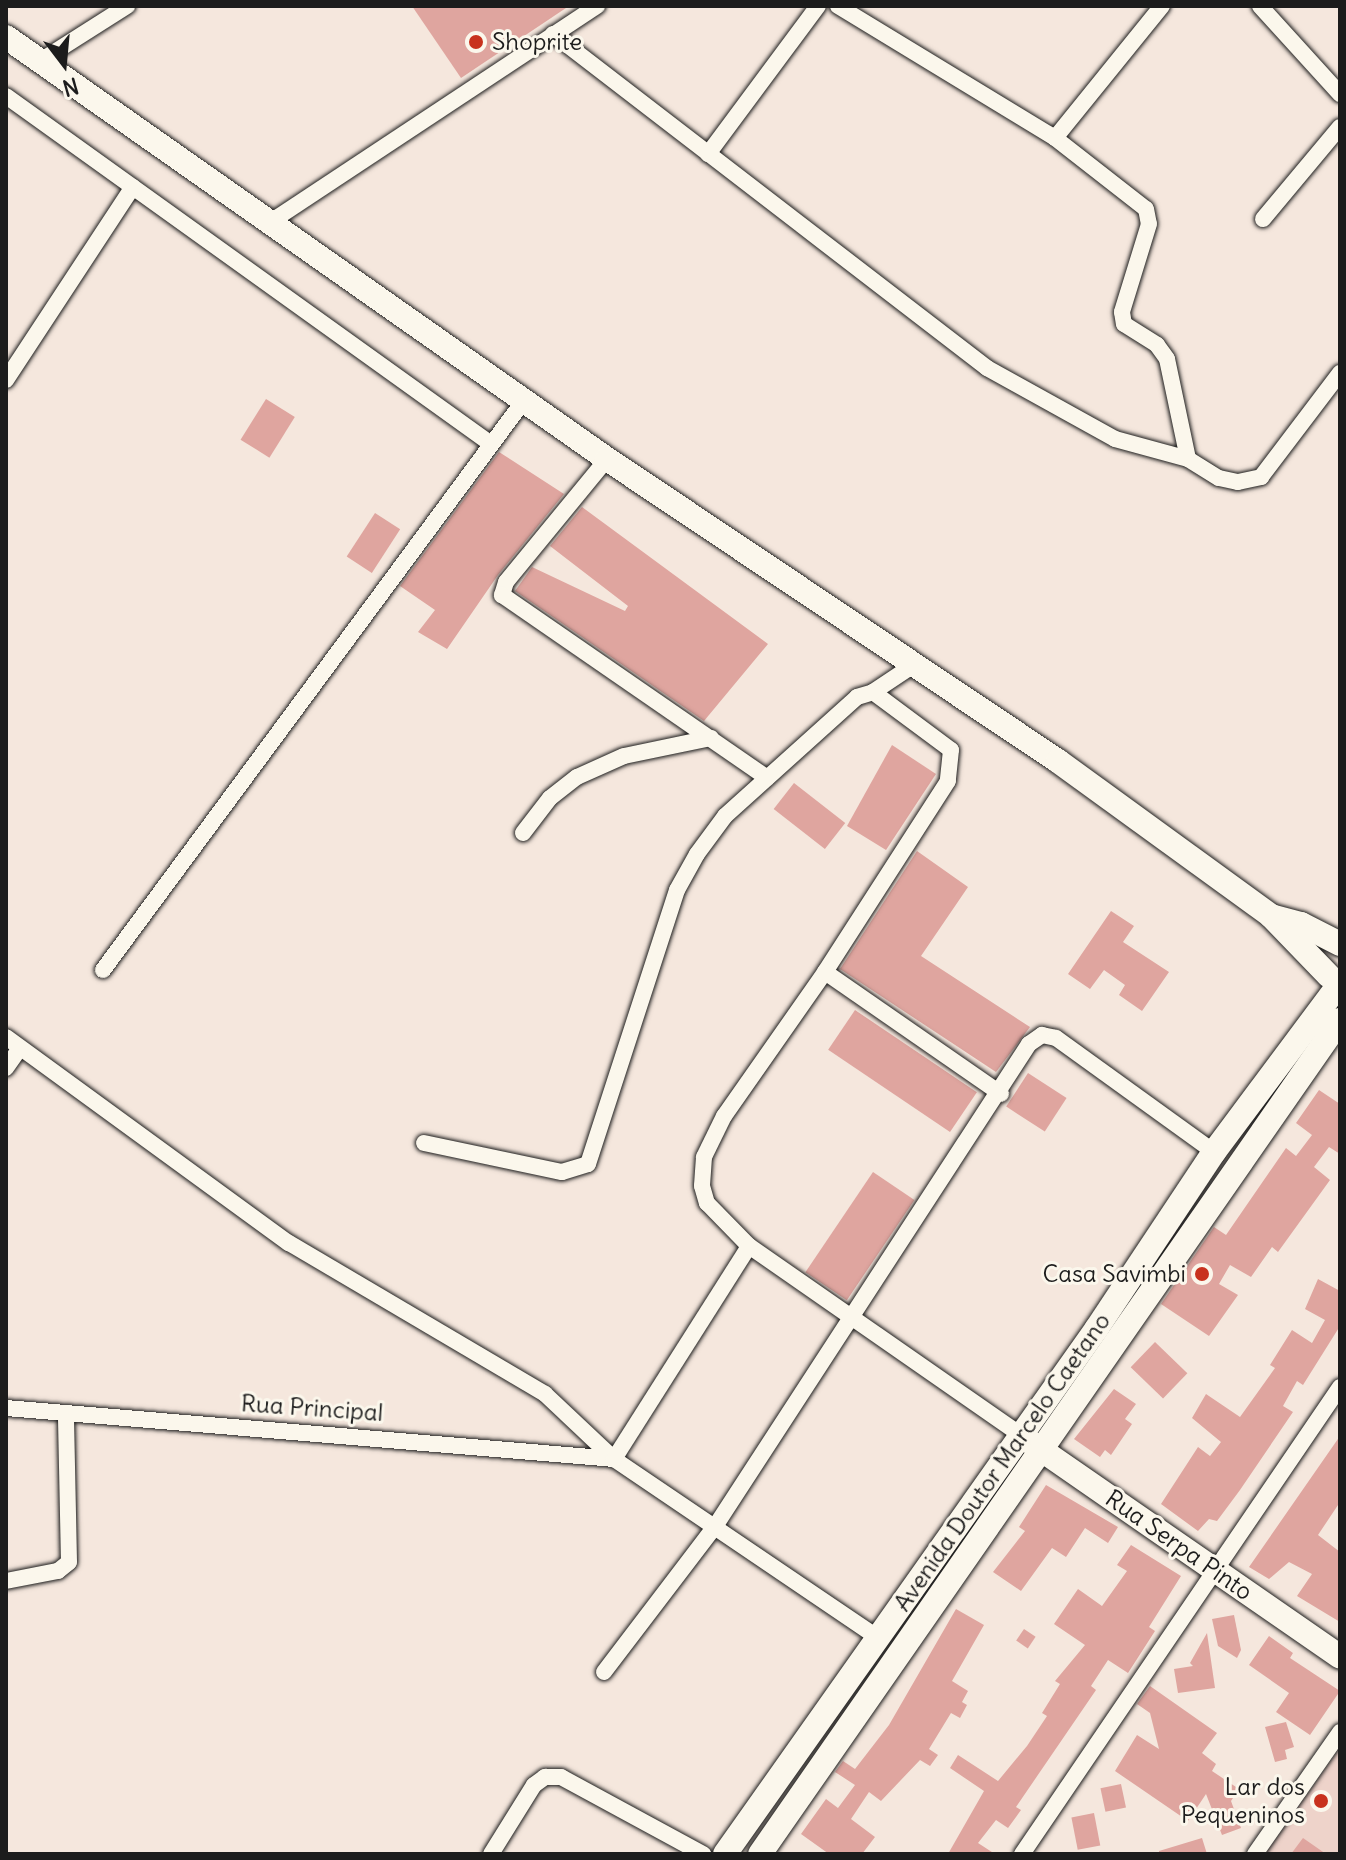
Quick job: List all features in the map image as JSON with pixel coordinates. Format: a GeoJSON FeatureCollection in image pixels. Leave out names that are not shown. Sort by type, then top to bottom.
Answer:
{"type":"FeatureCollection","features":[{"type":"Feature","properties":{"kind":"street"},"geometry":{"type":"LineString","coordinates":[[42,60],[127,6]]}},
{"type":"Feature","properties":{"kind":"street"},"geometry":{"type":"LineString","coordinates":[[272,221],[597,6]]}},
{"type":"Feature","properties":{"kind":"street"},"geometry":{"type":"LineString","coordinates":[[708,154],[818,6]]}},
{"type":"Feature","properties":{"kind":"street"},"geometry":{"type":"LineString","coordinates":[[838,6],[1055,138],[1146,209],[1149,224],[1122,312],[1124,324],[1157,345],[1167,359],[1188,459]]}},
{"type":"Feature","properties":{"kind":"street"},"geometry":{"type":"LineString","coordinates":[[1055,138],[1162,6]]}},
{"type":"Feature","properties":{"kind":"street"},"geometry":{"type":"LineString","coordinates":[[1260,6],[1340,94]]}},
{"type":"Feature","properties":{"kind":"street"},"geometry":{"type":"LineString","coordinates":[[553,34],[987,368],[1115,439],[1188,459],[1219,478],[1238,482],[1261,477],[1340,373]]}},
{"type":"Feature","properties":{"kind":"street"},"geometry":{"type":"LineString","coordinates":[[6,37],[607,459],[915,664],[1271,916],[1336,980]]}},
{"type":"Feature","properties":{"kind":"street"},"geometry":{"type":"LineString","coordinates":[[6,96],[491,444]]}},
{"type":"Feature","properties":{"kind":"street"},"geometry":{"type":"LineString","coordinates":[[1263,219],[1340,127]]}},
{"type":"Feature","properties":{"kind":"street"},"geometry":{"type":"LineString","coordinates":[[6,380],[133,187]]}},
{"type":"Feature","properties":{"kind":"street"},"geometry":{"type":"LineString","coordinates":[[103,970],[525,399]]}},
{"type":"Feature","properties":{"kind":"street"},"geometry":{"type":"LineString","coordinates":[[607,459],[506,582],[502,595],[767,778]]}},
{"type":"Feature","properties":{"kind":"street"},"geometry":{"type":"LineString","coordinates":[[424,1143],[562,1172],[588,1164],[677,890],[725,816],[857,697],[873,692],[915,664]]}},
{"type":"Feature","properties":{"kind":"street"},"geometry":{"type":"LineString","coordinates":[[873,692],[951,750],[952,766],[948,781],[825,972],[724,1116],[704,1157],[707,1203],[749,1246],[850,1320],[1019,1434]]}},
{"type":"Feature","properties":{"kind":"street"},"geometry":{"type":"LineString","coordinates":[[523,833],[550,798],[577,777],[624,756],[711,738]]}},
{"type":"Feature","properties":{"kind":"street"},"geometry":{"type":"LineString","coordinates":[[1271,916],[1301,924],[1340,944]]}},
{"type":"Feature","properties":{"kind":"street"},"geometry":{"type":"LineString","coordinates":[[825,972],[1001,1094]]}},
{"type":"Feature","properties":{"kind":"street","name":"Avenida Doutor Marcelo Caetano"},"geometry":{"type":"LineString","coordinates":[[725,1854],[1336,980]]}},
{"type":"Feature","properties":{"kind":"street","name":"Avenida Doutor Marcelo Caetano"},"geometry":{"type":"LineString","coordinates":[[760,1854],[1340,1020]]}},
{"type":"Feature","properties":{"kind":"street"},"geometry":{"type":"LineString","coordinates":[[604,1672],[716,1525],[1001,1094],[1029,1044],[1042,1035],[1056,1038],[1214,1152]]}},
{"type":"Feature","properties":{"kind":"street"},"geometry":{"type":"LineString","coordinates":[[6,1037],[289,1243],[545,1394],[614,1459],[716,1525],[878,1638]]}},
{"type":"Feature","properties":{"kind":"street"},"geometry":{"type":"LineString","coordinates":[[6,1068],[20,1048]]}},
{"type":"Feature","properties":{"kind":"street"},"geometry":{"type":"LineString","coordinates":[[614,1459],[749,1246]]}},
{"type":"Feature","properties":{"kind":"street"},"geometry":{"type":"LineString","coordinates":[[1022,1854],[1217,1572],[1340,1387]]}},
{"type":"Feature","properties":{"kind":"street","name":"Rua Principal"},"geometry":{"type":"LineString","coordinates":[[6,1408],[614,1459]]}},
{"type":"Feature","properties":{"kind":"street"},"geometry":{"type":"LineString","coordinates":[[6,1581],[58,1571],[69,1562],[66,1414]]}},
{"type":"Feature","properties":{"kind":"street","name":"Rua Serpa Pinto"},"geometry":{"type":"LineString","coordinates":[[1019,1434],[1340,1657]]}},
{"type":"Feature","properties":{"kind":"street"},"geometry":{"type":"LineString","coordinates":[[1255,1854],[1340,1732]]}},
{"type":"Feature","properties":{"kind":"street"},"geometry":{"type":"LineString","coordinates":[[491,1854],[534,1785],[545,1777],[561,1777],[703,1854]]}},
{"type":"Feature","properties":{"kind":"shaded area","name":"Lar dos Pequeninos"},"geometry":{"type":"Polygon","coordinates":[[[1340,1748],[1340,1854],[1265,1854],[1340,1748]]]}},
{"type":"Feature","properties":{"kind":"building","name":"Shoprite"},"geometry":{"type":"Polygon","coordinates":[[[412,6],[569,6],[461,78],[412,6]]]}},
{"type":"Feature","properties":{"kind":"building"},"geometry":{"type":"Polygon","coordinates":[[[266,399],[295,417],[269,458],[241,440],[266,399]]]}},
{"type":"Feature","properties":{"kind":"building"},"geometry":{"type":"Polygon","coordinates":[[[499,452],[564,494],[498,575],[447,649],[418,632],[435,610],[400,586],[499,452]]]}},
{"type":"Feature","properties":{"kind":"building"},"geometry":{"type":"Polygon","coordinates":[[[582,507],[768,644],[704,721],[515,591],[532,567],[625,611],[628,606],[550,546],[582,507]]]}},
{"type":"Feature","properties":{"kind":"building"},"geometry":{"type":"Polygon","coordinates":[[[375,513],[400,529],[372,573],[347,557],[375,513]]]}},
{"type":"Feature","properties":{"kind":"building"},"geometry":{"type":"Polygon","coordinates":[[[892,745],[936,774],[886,850],[847,826],[892,745]]]}},
{"type":"Feature","properties":{"kind":"building"},"geometry":{"type":"Polygon","coordinates":[[[794,783],[845,823],[825,849],[774,809],[794,783]]]}},
{"type":"Feature","properties":{"kind":"building"},"geometry":{"type":"Polygon","coordinates":[[[917,851],[968,887],[921,956],[1030,1027],[996,1072],[840,969],[917,851]]]}},
{"type":"Feature","properties":{"kind":"building"},"geometry":{"type":"Polygon","coordinates":[[[1111,911],[1134,926],[1123,942],[1169,972],[1142,1011],[1119,995],[1125,985],[1104,970],[1090,989],[1068,974],[1111,911]]]}},
{"type":"Feature","properties":{"kind":"building"},"geometry":{"type":"Polygon","coordinates":[[[855,1010],[977,1092],[950,1132],[828,1050],[855,1010]]]}},
{"type":"Feature","properties":{"kind":"building"},"geometry":{"type":"Polygon","coordinates":[[[1028,1073],[1067,1098],[1045,1132],[1006,1107],[1028,1073]]]}},
{"type":"Feature","properties":{"kind":"building"},"geometry":{"type":"Polygon","coordinates":[[[1319,1090],[1340,1104],[1340,1154],[1329,1147],[1314,1167],[1330,1180],[1278,1252],[1272,1247],[1251,1277],[1230,1265],[1219,1284],[1238,1295],[1209,1336],[1161,1304],[1214,1227],[1226,1235],[1286,1148],[1296,1156],[1312,1135],[1296,1123],[1319,1090]]]}},
{"type":"Feature","properties":{"kind":"building"},"geometry":{"type":"Polygon","coordinates":[[[873,1172],[914,1200],[847,1300],[805,1272],[873,1172]]]}},
{"type":"Feature","properties":{"kind":"building"},"geometry":{"type":"Polygon","coordinates":[[[1318,1279],[1340,1291],[1340,1326],[1303,1385],[1297,1381],[1283,1406],[1293,1412],[1240,1490],[1217,1521],[1209,1519],[1198,1531],[1161,1504],[1198,1447],[1210,1456],[1221,1442],[1192,1418],[1206,1394],[1240,1417],[1275,1368],[1270,1365],[1292,1330],[1312,1343],[1325,1320],[1305,1309],[1318,1279]]]}},
{"type":"Feature","properties":{"kind":"building"},"geometry":{"type":"Polygon","coordinates":[[[1155,1342],[1187,1373],[1163,1398],[1131,1367],[1155,1342]]]}},
{"type":"Feature","properties":{"kind":"building"},"geometry":{"type":"Polygon","coordinates":[[[1114,1389],[1136,1404],[1125,1419],[1132,1424],[1111,1455],[1105,1450],[1100,1457],[1074,1439],[1114,1389]]]}},
{"type":"Feature","properties":{"kind":"building"},"geometry":{"type":"Polygon","coordinates":[[[1340,1436],[1340,1502],[1318,1535],[1340,1552],[1340,1622],[1297,1596],[1312,1574],[1289,1562],[1269,1579],[1249,1567],[1340,1436]]]}},
{"type":"Feature","properties":{"kind":"building"},"geometry":{"type":"Polygon","coordinates":[[[1046,1485],[1118,1527],[1108,1543],[1085,1528],[1066,1557],[1052,1548],[1021,1591],[993,1572],[1025,1531],[1019,1527],[1046,1485]]]}},
{"type":"Feature","properties":{"kind":"building"},"geometry":{"type":"Polygon","coordinates":[[[1131,1545],[1181,1576],[1149,1627],[1155,1631],[1128,1673],[1108,1660],[1091,1686],[1096,1690],[1016,1807],[1021,1810],[1008,1828],[996,1820],[978,1843],[995,1854],[948,1854],[984,1791],[950,1768],[958,1755],[998,1781],[1027,1746],[1047,1716],[1042,1713],[1060,1684],[1055,1681],[1085,1645],[1054,1624],[1078,1589],[1102,1606],[1127,1571],[1117,1565],[1131,1545]]]}},
{"type":"Feature","properties":{"kind":"building"},"geometry":{"type":"Polygon","coordinates":[[[956,1609],[984,1625],[952,1681],[968,1691],[962,1702],[967,1705],[960,1718],[951,1713],[929,1749],[938,1755],[930,1766],[920,1760],[881,1801],[869,1792],[851,1819],[875,1837],[862,1854],[829,1854],[801,1834],[826,1799],[838,1808],[855,1785],[835,1772],[843,1761],[855,1769],[889,1725],[956,1609]]]}},
{"type":"Feature","properties":{"kind":"building"},"geometry":{"type":"Polygon","coordinates":[[[1234,1615],[1241,1650],[1237,1658],[1218,1646],[1212,1619],[1234,1615]]]}},
{"type":"Feature","properties":{"kind":"building"},"geometry":{"type":"Polygon","coordinates":[[[1024,1629],[1036,1637],[1028,1648],[1016,1641],[1024,1629]]]}},
{"type":"Feature","properties":{"kind":"building"},"geometry":{"type":"Polygon","coordinates":[[[1207,1633],[1215,1688],[1178,1693],[1174,1669],[1193,1666],[1190,1663],[1207,1633]]]}},
{"type":"Feature","properties":{"kind":"building"},"geometry":{"type":"Polygon","coordinates":[[[1269,1636],[1293,1653],[1290,1658],[1340,1691],[1310,1735],[1276,1712],[1289,1693],[1249,1665],[1269,1636]]]}},
{"type":"Feature","properties":{"kind":"building"},"geometry":{"type":"Polygon","coordinates":[[[1150,1686],[1217,1733],[1202,1753],[1216,1764],[1212,1771],[1239,1789],[1231,1801],[1241,1828],[1222,1835],[1206,1794],[1188,1821],[1115,1771],[1137,1735],[1159,1749],[1150,1713],[1137,1704],[1150,1686]]]}},
{"type":"Feature","properties":{"kind":"building"},"geometry":{"type":"Polygon","coordinates":[[[1286,1722],[1294,1747],[1285,1750],[1287,1759],[1275,1762],[1265,1727],[1286,1722]]]}},
{"type":"Feature","properties":{"kind":"building"},"geometry":{"type":"Polygon","coordinates":[[[1121,1784],[1126,1807],[1105,1812],[1100,1788],[1121,1784]]]}},
{"type":"Feature","properties":{"kind":"building"},"geometry":{"type":"Polygon","coordinates":[[[1094,1813],[1100,1845],[1078,1850],[1071,1817],[1094,1813]]]}},
{"type":"Feature","properties":{"kind":"building"},"geometry":{"type":"Polygon","coordinates":[[[1202,1838],[1207,1854],[1159,1854],[1159,1851],[1202,1838]]]}},
{"type":"Feature","properties":{"kind":"building"},"geometry":{"type":"Polygon","coordinates":[[[1303,1838],[1326,1854],[1291,1854],[1303,1838]]]}},
{"type":"Feature","properties":{"kind":"place","name":"Shoprite"},"geometry":{"type":"Point","coordinates":[476,42]}},
{"type":"Feature","properties":{"kind":"place","name":"Casa Savimbi"},"geometry":{"type":"Point","coordinates":[1202,1274]}},
{"type":"Feature","properties":{"kind":"place","name":"Lar dos Pequeninos"},"geometry":{"type":"Point","coordinates":[1321,1801]}}]}
